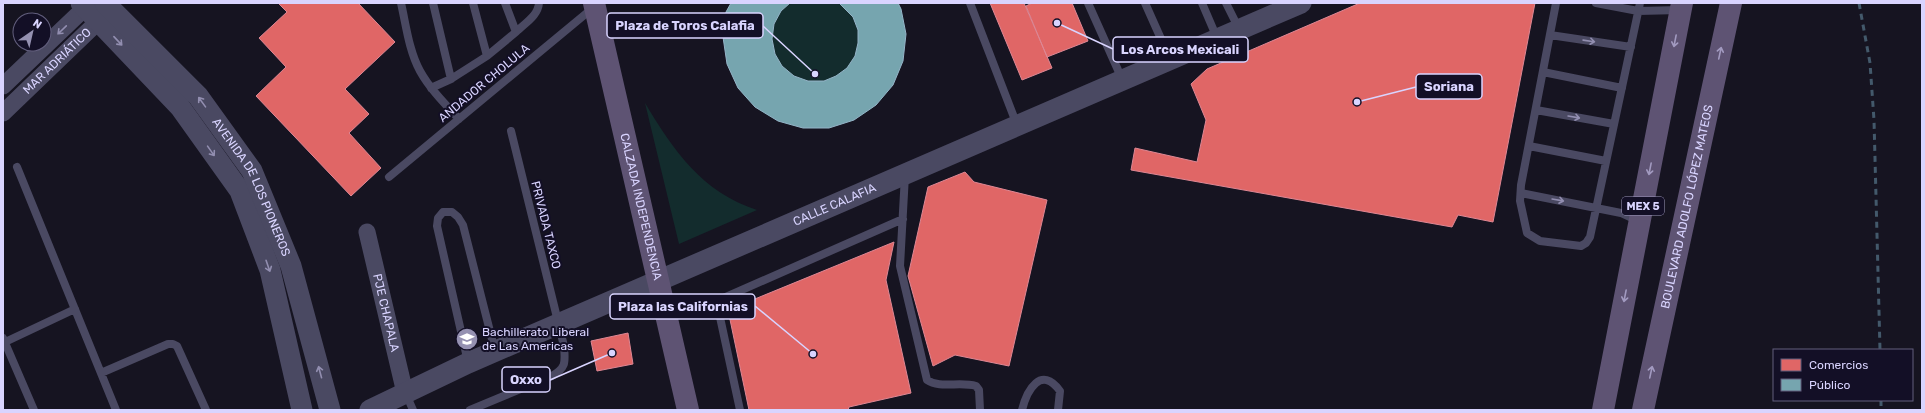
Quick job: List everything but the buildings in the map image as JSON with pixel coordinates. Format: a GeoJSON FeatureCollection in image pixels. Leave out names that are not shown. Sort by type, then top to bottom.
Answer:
{"type":"FeatureCollection","features":[{"type":"Feature","properties":{"kind":"main road","name":"BOULEVARD ADOLFO LÓPEZ MATEOS"},"geometry":{"type":"LineString","coordinates":[[1643,410],[1731,3]]}},
{"type":"Feature","properties":{"kind":"main road","name":"CALZADA INDEPENDENCIA"},"geometry":{"type":"LineString","coordinates":[[594,5],[688,410]]}},
{"type":"Feature","properties":{"kind":"main road","name":"MEX 5"},"geometry":{"type":"LineString","coordinates":[[1603,410],[1682,7]]}},
{"type":"Feature","properties":{"kind":"street","name":"CALLE CALAFIA"},"geometry":{"type":"LineString","coordinates":[[370,410],[409,402],[468,363],[1301,3]]}},
{"type":"Feature","properties":{"kind":"street","name":"MAR ADRIÁTICO"},"geometry":{"type":"LineString","coordinates":[[3,86],[95,8]]}},
{"type":"Feature","properties":{"kind":"street","name":"MAR ADRIÁTICO"},"geometry":{"type":"LineString","coordinates":[[3,113],[95,8]]}},
{"type":"Feature","properties":{"kind":"street","name":"AVENIDA DE LOS PIONEROS"},"geometry":{"type":"LineString","coordinates":[[95,8],[180,108],[240,191],[270,270],[302,410]]}},
{"type":"Feature","properties":{"kind":"street","name":"AVENIDA DE LOS PIONEROS"},"geometry":{"type":"LineString","coordinates":[[95,8],[198,96],[252,171],[291,266],[330,410]]}},
{"type":"Feature","properties":{"kind":"street","name":"PJE CHAPALA"},"geometry":{"type":"LineString","coordinates":[[367,232],[409,402]]}},
{"type":"Feature","properties":{"kind":"lane"},"geometry":{"type":"LineString","coordinates":[[401,3],[408,36],[420,70],[431,88],[458,119]]}},
{"type":"Feature","properties":{"kind":"lane"},"geometry":{"type":"LineString","coordinates":[[432,3],[451,79]]}},
{"type":"Feature","properties":{"kind":"lane"},"geometry":{"type":"LineString","coordinates":[[473,3],[487,56]]}},
{"type":"Feature","properties":{"kind":"lane"},"geometry":{"type":"LineString","coordinates":[[505,3],[516,32]]}},
{"type":"Feature","properties":{"kind":"lane"},"geometry":{"type":"LineString","coordinates":[[431,88],[451,79],[487,56],[535,14],[538,10],[539,3]]}},
{"type":"Feature","properties":{"kind":"lane"},"geometry":{"type":"LineString","coordinates":[[970,3],[1018,125]]}},
{"type":"Feature","properties":{"kind":"lane"},"geometry":{"type":"LineString","coordinates":[[1088,3],[1122,80]]}},
{"type":"Feature","properties":{"kind":"lane"},"geometry":{"type":"LineString","coordinates":[[1145,3],[1170,60]]}},
{"type":"Feature","properties":{"kind":"lane"},"geometry":{"type":"LineString","coordinates":[[1202,3],[1217,39]]}},
{"type":"Feature","properties":{"kind":"lane"},"geometry":{"type":"LineString","coordinates":[[1226,3],[1240,30]]}},
{"type":"Feature","properties":{"kind":"lane"},"geometry":{"type":"LineString","coordinates":[[1556,3],[1520,193],[1520,201],[1527,233],[1540,241],[1581,246],[1586,243],[1590,237],[1639,7]]}},
{"type":"Feature","properties":{"kind":"lane"},"geometry":{"type":"LineString","coordinates":[[1596,3],[1639,7],[1682,7]]}},
{"type":"Feature","properties":{"kind":"lane","name":"ANDADOR CHOLULA"},"geometry":{"type":"LineString","coordinates":[[389,177],[594,5]]}},
{"type":"Feature","properties":{"kind":"lane"},"geometry":{"type":"LineString","coordinates":[[1550,35],[1631,47]]}},
{"type":"Feature","properties":{"kind":"lane"},"geometry":{"type":"LineString","coordinates":[[1543,72],[1622,88]]}},
{"type":"Feature","properties":{"kind":"lane"},"geometry":{"type":"LineString","coordinates":[[1536,110],[1614,124]]}},
{"type":"Feature","properties":{"kind":"lane","name":"PRIVADA TAXCO"},"geometry":{"type":"LineString","coordinates":[[470,410],[561,371],[565,363],[564,346],[559,324],[511,131]]}},
{"type":"Feature","properties":{"kind":"lane"},"geometry":{"type":"LineString","coordinates":[[1529,146],[1606,161]]}},
{"type":"Feature","properties":{"kind":"lane"},"geometry":{"type":"LineString","coordinates":[[17,167],[116,410]]}},
{"type":"Feature","properties":{"kind":"lane"},"geometry":{"type":"LineString","coordinates":[[905,174],[900,266],[927,380],[934,385],[961,383],[976,386],[980,397],[980,410]]}},
{"type":"Feature","properties":{"kind":"lane"},"geometry":{"type":"LineString","coordinates":[[1520,193],[1621,213],[1640,222]]}},
{"type":"Feature","properties":{"kind":"lane"},"geometry":{"type":"LineString","coordinates":[[468,363],[437,226],[438,218],[443,212],[452,212],[458,217],[463,225],[495,351]]}},
{"type":"Feature","properties":{"kind":"lane"},"geometry":{"type":"LineString","coordinates":[[740,410],[718,308],[720,300],[903,219]]}},
{"type":"Feature","properties":{"kind":"lane"},"geometry":{"type":"LineString","coordinates":[[34,410],[4,340],[75,309]]}},
{"type":"Feature","properties":{"kind":"lane"},"geometry":{"type":"LineString","coordinates":[[101,373],[168,344],[173,344],[177,346],[206,410]]}},
{"type":"Feature","properties":{"kind":"lane"},"geometry":{"type":"LineString","coordinates":[[1022,410],[1029,389],[1041,380],[1053,384],[1060,392],[1058,410]]}},
{"type":"Feature","properties":{"kind":"green space"},"geometry":{"type":"Polygon","coordinates":[[[731,3],[898,3],[904,19],[905,28],[904,54],[899,71],[882,99],[859,117],[832,127],[804,128],[777,120],[753,105],[735,81],[725,50],[724,38],[725,20],[731,3]]]}},
{"type":"Feature","properties":{"kind":"green space"},"geometry":{"type":"Polygon","coordinates":[[[645,103],[667,137],[691,168],[720,192],[757,210],[679,244],[645,103]]]}},
{"type":"Feature","properties":{"kind":"railway"},"geometry":{"type":"LineString","coordinates":[[1859,3],[1870,63],[1874,120],[1880,349]]}},
{"type":"Feature","properties":{"kind":"railway"},"geometry":{"type":"LineString","coordinates":[[1881,401],[1881,410]]}},
{"type":"Feature","properties":{"kind":"place","name":"Los Arcos Mexicali"},"geometry":{"type":"Point","coordinates":[1057,23]}},
{"type":"Feature","properties":{"kind":"place","name":"Plaza de Toros Calafia"},"geometry":{"type":"Point","coordinates":[815,74]}},
{"type":"Feature","properties":{"kind":"place","name":"Soriana"},"geometry":{"type":"Point","coordinates":[1357,102]}},
{"type":"Feature","properties":{"kind":"place","name":"Bachillerato Liberal de Las Americas"},"geometry":{"type":"Point","coordinates":[467,339]}},
{"type":"Feature","properties":{"kind":"place","name":"Oxxo"},"geometry":{"type":"Point","coordinates":[612,353]}},
{"type":"Feature","properties":{"kind":"place","name":"Plaza las Californias"},"geometry":{"type":"Point","coordinates":[813,354]}}]}
